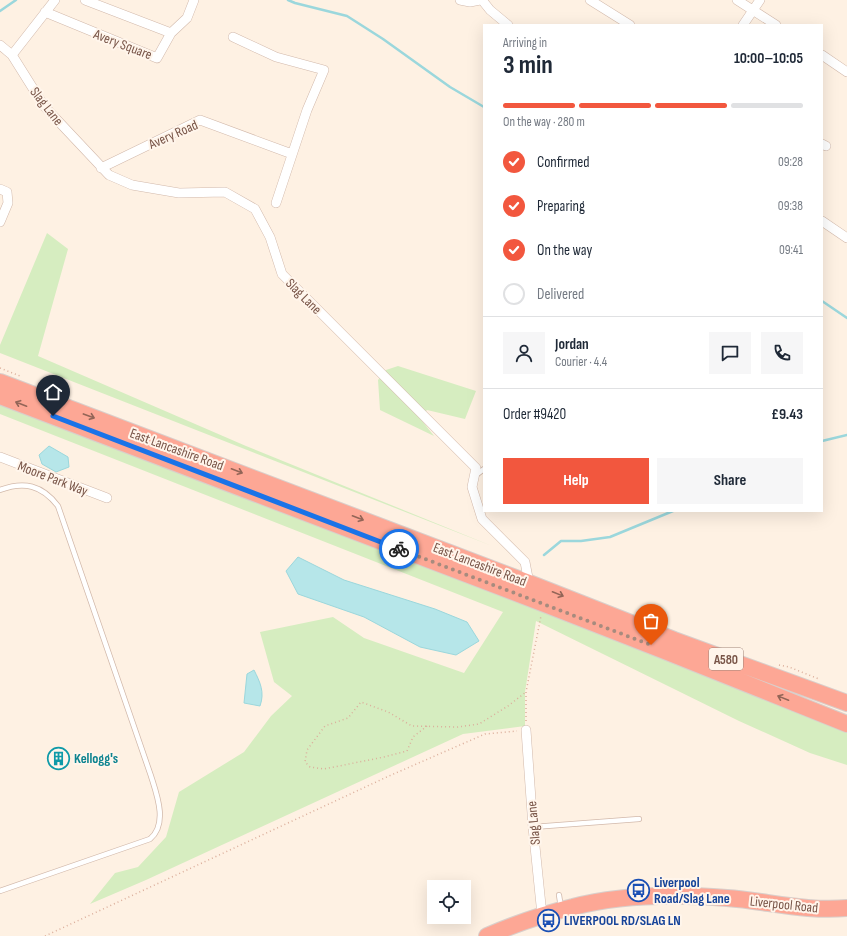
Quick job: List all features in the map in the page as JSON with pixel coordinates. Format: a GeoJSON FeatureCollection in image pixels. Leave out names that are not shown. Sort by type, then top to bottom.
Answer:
{"type":"FeatureCollection","features":[{"type":"Feature","properties":{"kind":"highway","name":"East Lancashire Road"},"geometry":{"type":"LineString","coordinates":[[0,382],[537,593],[665,650],[847,724]]}},
{"type":"Feature","properties":{"kind":"highway","name":"East Lancashire Road"},"geometry":{"type":"LineString","coordinates":[[0,396],[537,593],[674,640],[847,703]]}},
{"type":"Feature","properties":{"kind":"highway","name":"Liverpool Road"},"geometry":{"type":"LineString","coordinates":[[487,936],[542,915],[560,902],[597,902],[660,896],[726,898],[821,908],[847,908]]}},
{"type":"Feature","properties":{"kind":"street"},"geometry":{"type":"LineString","coordinates":[[12,55],[55,0]]}},
{"type":"Feature","properties":{"kind":"street","name":"Avery Square"},"geometry":{"type":"LineString","coordinates":[[45,12],[157,58],[171,33],[85,0]]}},
{"type":"Feature","properties":{"kind":"street"},"geometry":{"type":"LineString","coordinates":[[171,33],[187,18],[194,0]]}},
{"type":"Feature","properties":{"kind":"street"},"geometry":{"type":"LineString","coordinates":[[460,0],[470,2],[481,0],[507,24]]}},
{"type":"Feature","properties":{"kind":"street"},"geometry":{"type":"LineString","coordinates":[[590,0],[628,24]]}},
{"type":"Feature","properties":{"kind":"street"},"geometry":{"type":"LineString","coordinates":[[738,0],[774,24]]}},
{"type":"Feature","properties":{"kind":"street"},"geometry":{"type":"LineString","coordinates":[[744,24],[760,0]]}},
{"type":"Feature","properties":{"kind":"street"},"geometry":{"type":"LineString","coordinates":[[233,37],[276,57],[324,70],[307,110],[276,203]]}},
{"type":"Feature","properties":{"kind":"street","name":"Slag Lane"},"geometry":{"type":"LineString","coordinates":[[0,45],[12,55],[44,106],[108,175],[132,185],[179,193],[225,192],[255,209],[270,237],[282,274],[481,472],[472,487],[482,519],[525,562],[537,593]]}},
{"type":"Feature","properties":{"kind":"street"},"geometry":{"type":"LineString","coordinates":[[823,56],[847,72]]}},
{"type":"Feature","properties":{"kind":"street","name":"Avery Road"},"geometry":{"type":"LineString","coordinates":[[101,168],[200,120],[292,154]]}},
{"type":"Feature","properties":{"kind":"street"},"geometry":{"type":"LineString","coordinates":[[0,189],[7,192],[8,203],[0,222]]}},
{"type":"Feature","properties":{"kind":"street"},"geometry":{"type":"LineString","coordinates":[[823,223],[847,238]]}},
{"type":"Feature","properties":{"kind":"street","name":"Moore Park Way"},"geometry":{"type":"LineString","coordinates":[[0,457],[107,498]]}},
{"type":"Feature","properties":{"kind":"street","name":"Slag Lane"},"geometry":{"type":"LineString","coordinates":[[526,730],[533,827],[542,915]]}},
{"type":"Feature","properties":{"kind":"lane"},"geometry":{"type":"LineString","coordinates":[[0,490],[12,485],[26,485],[47,494],[58,506],[151,776],[156,792],[160,816],[158,830],[150,839],[0,891]]}},
{"type":"Feature","properties":{"kind":"lane"},"geometry":{"type":"LineString","coordinates":[[533,827],[639,819]]}},
{"type":"Feature","properties":{"kind":"path"},"geometry":{"type":"LineString","coordinates":[[45,936],[389,776],[484,734],[526,730],[526,692],[537,593]]}},
{"type":"Feature","properties":{"kind":"path"},"geometry":{"type":"LineString","coordinates":[[427,726],[413,737],[408,751],[384,758],[324,769],[310,767],[305,762],[307,750],[325,726],[348,718],[361,702],[388,712],[412,726],[427,726],[458,727],[479,724],[508,706],[526,692]]}},
{"type":"Feature","properties":{"kind":"green space"},"geometry":{"type":"Polygon","coordinates":[[[47,233],[68,249],[38,356],[246,446],[492,546],[0,353],[0,345],[47,233]]]}},
{"type":"Feature","properties":{"kind":"green space"},"geometry":{"type":"Polygon","coordinates":[[[398,366],[476,391],[465,419],[427,410],[420,418],[434,436],[380,410],[378,380],[386,370],[398,366]]]}},
{"type":"Feature","properties":{"kind":"green space"},"geometry":{"type":"Polygon","coordinates":[[[0,404],[538,609],[847,731],[847,765],[810,753],[739,721],[536,621],[525,692],[525,726],[463,734],[146,880],[90,904],[115,873],[138,867],[166,837],[179,792],[244,752],[271,716],[292,696],[274,682],[260,632],[333,617],[364,638],[464,673],[503,612],[0,414],[0,404]]]}},
{"type":"Feature","properties":{"kind":"water"},"geometry":{"type":"Polygon","coordinates":[[[49,446],[68,457],[69,467],[56,472],[42,464],[39,455],[49,446]]]}},
{"type":"Feature","properties":{"kind":"water"},"geometry":{"type":"Polygon","coordinates":[[[298,557],[344,580],[435,609],[467,622],[479,641],[456,655],[420,647],[364,617],[298,594],[286,571],[298,557]]]}},
{"type":"Feature","properties":{"kind":"water"},"geometry":{"type":"Polygon","coordinates":[[[254,670],[262,692],[260,706],[244,703],[247,674],[254,670]]]}},
{"type":"Feature","properties":{"kind":"waterway"},"geometry":{"type":"LineString","coordinates":[[0,11],[16,0]]}},
{"type":"Feature","properties":{"kind":"waterway"},"geometry":{"type":"LineString","coordinates":[[288,0],[347,16],[383,39],[450,87],[483,106]]}},
{"type":"Feature","properties":{"kind":"waterway"},"geometry":{"type":"LineString","coordinates":[[823,302],[847,318]]}},
{"type":"Feature","properties":{"kind":"waterway"},"geometry":{"type":"LineString","coordinates":[[823,441],[847,435]]}},
{"type":"Feature","properties":{"kind":"waterway"},"geometry":{"type":"LineString","coordinates":[[544,555],[561,541],[581,541],[610,537],[671,512]]}},
{"type":"Feature","properties":{"kind":"way so far"},"geometry":{"type":"LineString","coordinates":[[399,549],[651,645]]}},
{"type":"Feature","properties":{"kind":"place","name":"Kellogg's"},"geometry":{"type":"Point","coordinates":[58,758]}},
{"type":"Feature","properties":{"kind":"place","name":"Liverpool Road/Slag Lane"},"geometry":{"type":"Point","coordinates":[638,890]}},
{"type":"Feature","properties":{"kind":"place","name":"LIVERPOOL RD/SLAG LN"},"geometry":{"type":"Point","coordinates":[548,920]}},
{"type":"Feature","properties":{"kind":"route"},"geometry":{"type":"LineString","coordinates":[[53,416],[399,549]]}}]}
